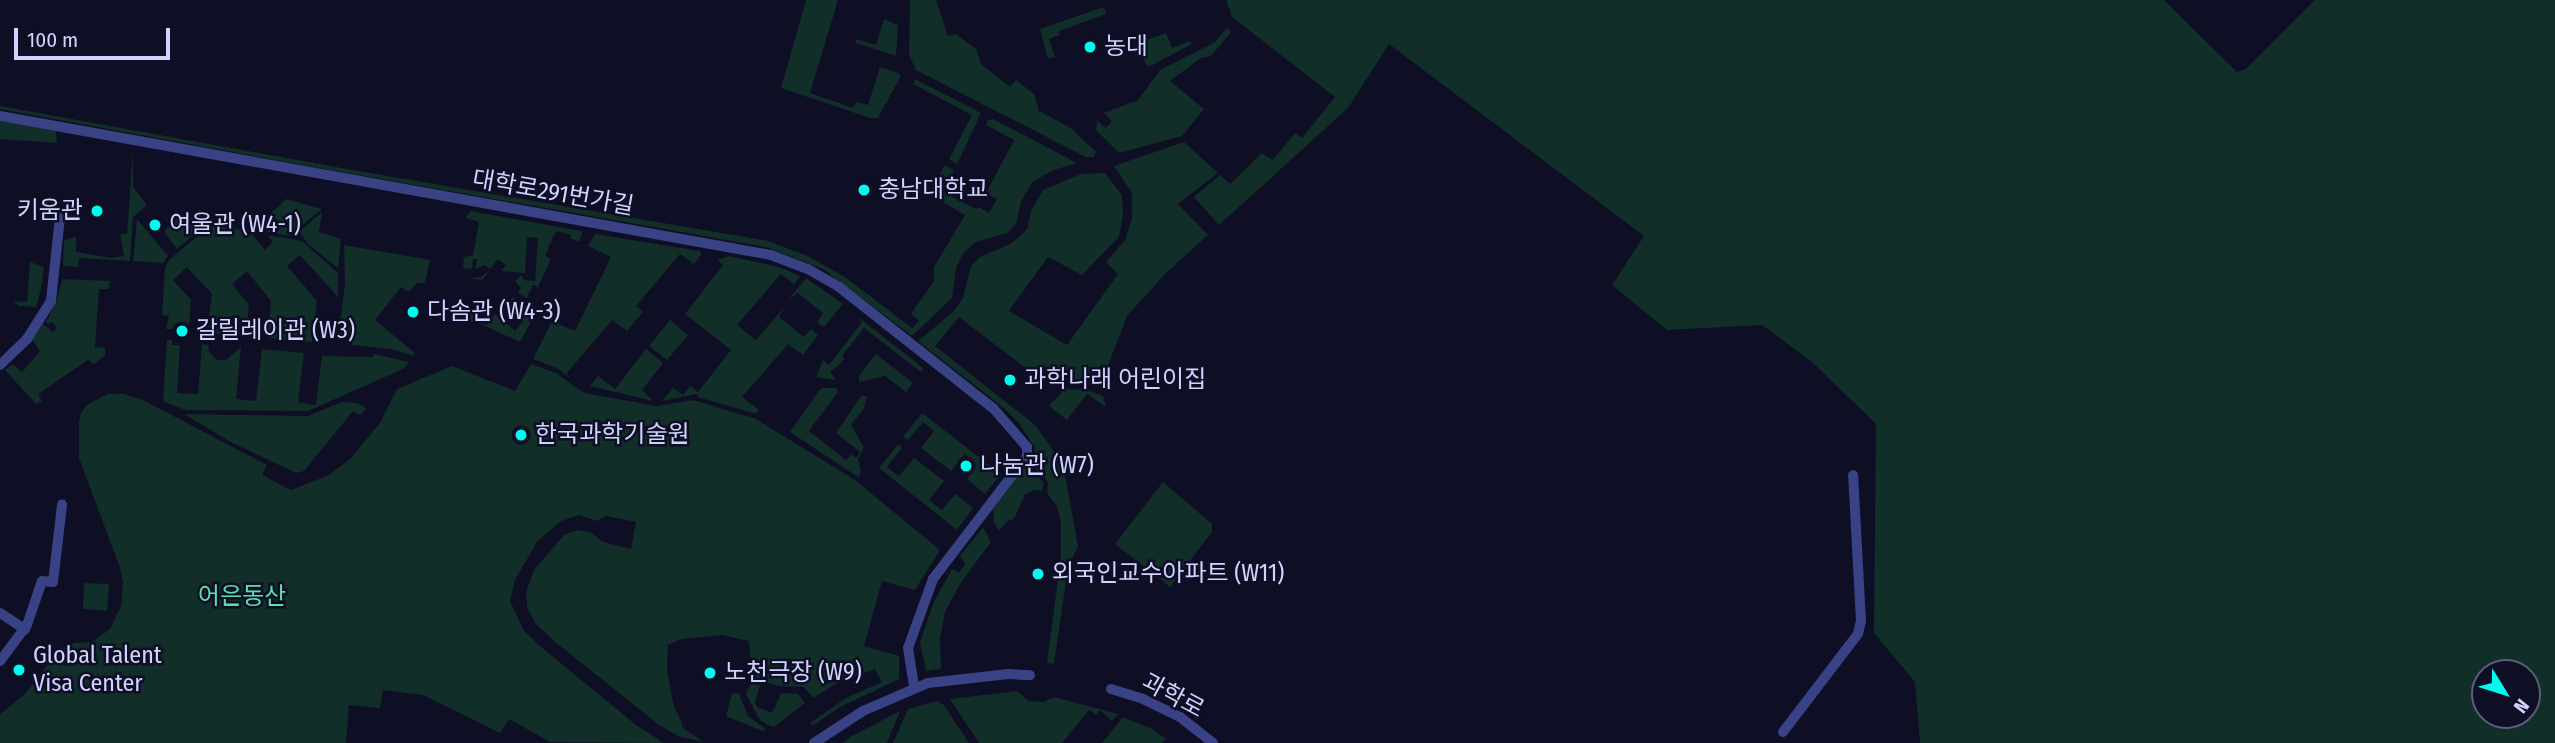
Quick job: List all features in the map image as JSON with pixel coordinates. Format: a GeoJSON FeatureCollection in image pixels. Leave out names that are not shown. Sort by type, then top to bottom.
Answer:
{"type":"FeatureCollection","features":[{"type":"Feature","properties":{"kind":"street","name":"대학로291번가길"},"geometry":{"type":"LineString","coordinates":[[0,116],[771,255],[808,269],[857,301],[993,408],[1021,438],[1027,456],[933,579],[908,648],[914,687]]}},
{"type":"Feature","properties":{"kind":"street"},"geometry":{"type":"LineString","coordinates":[[0,365],[27,339],[51,301],[60,217]]}},
{"type":"Feature","properties":{"kind":"street"},"geometry":{"type":"LineString","coordinates":[[1783,732],[1858,634],[1861,621],[1853,475]]}},
{"type":"Feature","properties":{"kind":"street"},"geometry":{"type":"LineString","coordinates":[[0,661],[25,629],[37,602],[42,581],[53,582],[59,508]]}},
{"type":"Feature","properties":{"kind":"street"},"geometry":{"type":"LineString","coordinates":[[0,613],[25,629]]}},
{"type":"Feature","properties":{"kind":"street"},"geometry":{"type":"LineString","coordinates":[[814,743],[863,710],[914,687],[968,677],[1030,675]]}},
{"type":"Feature","properties":{"kind":"street","name":"과학로"},"geometry":{"type":"LineString","coordinates":[[1111,689],[1143,699],[1180,717],[1213,743]]}},
{"type":"Feature","properties":{"kind":"green space"},"geometry":{"type":"Polygon","coordinates":[[[806,0],[838,0],[810,93],[853,108],[856,102],[868,105],[880,67],[898,73],[901,76],[878,118],[870,118],[781,88],[806,0]]]}},
{"type":"Feature","properties":{"kind":"green space"},"geometry":{"type":"Polygon","coordinates":[[[910,0],[936,0],[948,36],[956,34],[976,49],[981,64],[1010,87],[1016,80],[1034,94],[1039,111],[1071,128],[1096,152],[1094,157],[1086,157],[916,70],[909,55],[910,0]]]}},
{"type":"Feature","properties":{"kind":"green space"},"geometry":{"type":"Polygon","coordinates":[[[1226,0],[2164,0],[2237,72],[2246,69],[2315,0],[2555,0],[2555,743],[1920,743],[1915,682],[1874,633],[1876,424],[1812,362],[1762,325],[1667,330],[1612,285],[1644,236],[1389,44],[1348,108],[1219,225],[1194,197],[1220,175],[1230,184],[1262,153],[1273,160],[1295,133],[1302,138],[1335,97],[1232,17],[1226,0]]]}},
{"type":"Feature","properties":{"kind":"green space"},"geometry":{"type":"Polygon","coordinates":[[[1104,7],[1106,14],[1059,31],[1060,35],[1049,39],[1055,57],[1048,59],[1040,29],[1104,7]]]}},
{"type":"Feature","properties":{"kind":"green space"},"geometry":{"type":"Polygon","coordinates":[[[884,19],[898,25],[896,56],[856,43],[856,39],[876,45],[884,19]]]}},
{"type":"Feature","properties":{"kind":"green space"},"geometry":{"type":"Polygon","coordinates":[[[1227,28],[1231,32],[1211,56],[1201,58],[1170,81],[1204,109],[1182,136],[1119,153],[1096,130],[1097,121],[1106,128],[1112,121],[1104,113],[1138,100],[1160,70],[1215,42],[1227,28]]]}},
{"type":"Feature","properties":{"kind":"green space"},"geometry":{"type":"Polygon","coordinates":[[[1166,33],[1172,48],[1189,41],[1192,44],[1150,66],[1146,65],[1138,43],[1166,33]]]}},
{"type":"Feature","properties":{"kind":"green space"},"geometry":{"type":"Polygon","coordinates":[[[915,79],[981,113],[957,164],[949,159],[972,115],[913,84],[915,79]]]}},
{"type":"Feature","properties":{"kind":"green space"},"geometry":{"type":"Polygon","coordinates":[[[0,106],[768,241],[808,256],[845,277],[912,328],[919,321],[911,314],[934,281],[934,267],[965,215],[931,195],[931,190],[945,165],[954,170],[943,192],[989,213],[997,199],[986,193],[1014,140],[986,125],[988,120],[993,119],[1077,163],[1054,170],[1032,182],[1021,202],[1016,224],[1007,233],[976,242],[963,253],[956,268],[952,298],[912,336],[823,269],[766,247],[325,169],[0,109],[0,106]]]}},
{"type":"Feature","properties":{"kind":"green space"},"geometry":{"type":"Polygon","coordinates":[[[0,121],[56,131],[57,143],[0,139],[0,121]]]}},
{"type":"Feature","properties":{"kind":"green space"},"geometry":{"type":"Polygon","coordinates":[[[1184,142],[1218,173],[1178,204],[1208,235],[1165,274],[1127,316],[1107,368],[1099,368],[1088,378],[1076,380],[1023,366],[959,317],[935,346],[1034,424],[1051,447],[1066,480],[1078,546],[1068,567],[1054,664],[1047,663],[1061,556],[1061,523],[1057,506],[1047,493],[1048,482],[1029,461],[1035,447],[1018,422],[1000,405],[918,341],[953,312],[963,298],[971,266],[980,257],[1012,243],[1027,229],[1031,211],[1043,190],[1081,174],[1105,173],[1122,195],[1123,216],[1119,237],[1082,275],[1048,257],[1009,311],[1067,345],[1118,274],[1106,262],[1125,240],[1132,218],[1132,193],[1114,166],[1184,142]]]}},
{"type":"Feature","properties":{"kind":"green space"},"geometry":{"type":"Polygon","coordinates":[[[133,150],[133,187],[147,205],[133,217],[130,261],[79,258],[78,267],[63,266],[64,241],[76,236],[76,252],[111,258],[124,256],[120,234],[127,234],[133,150]]]}},
{"type":"Feature","properties":{"kind":"green space"},"geometry":{"type":"Polygon","coordinates":[[[286,199],[322,209],[289,236],[264,231],[259,225],[286,199]]]}},
{"type":"Feature","properties":{"kind":"green space"},"geometry":{"type":"Polygon","coordinates":[[[470,211],[581,231],[582,235],[579,242],[570,238],[571,235],[556,231],[545,256],[551,259],[538,287],[533,285],[527,298],[518,292],[521,287],[515,282],[521,275],[524,280],[535,281],[538,238],[527,237],[525,273],[501,271],[506,265],[498,259],[482,280],[469,278],[481,277],[490,269],[484,265],[476,269],[477,259],[473,259],[472,269],[463,268],[464,257],[473,255],[479,222],[466,218],[470,211]]]}},
{"type":"Feature","properties":{"kind":"green space"},"geometry":{"type":"Polygon","coordinates":[[[322,212],[319,232],[341,239],[338,268],[309,245],[299,232],[322,212]]]}},
{"type":"Feature","properties":{"kind":"green space"},"geometry":{"type":"Polygon","coordinates":[[[178,216],[211,220],[177,249],[164,232],[178,216]]]}},
{"type":"Feature","properties":{"kind":"green space"},"geometry":{"type":"Polygon","coordinates":[[[137,219],[168,256],[163,263],[133,261],[137,219]]]}},
{"type":"Feature","properties":{"kind":"green space"},"geometry":{"type":"Polygon","coordinates":[[[211,225],[249,231],[265,250],[273,242],[267,235],[302,241],[338,273],[338,297],[300,255],[287,266],[317,301],[312,342],[268,338],[271,301],[247,271],[232,284],[249,305],[246,336],[207,333],[212,294],[187,267],[173,280],[191,300],[189,327],[175,326],[174,329],[166,329],[169,316],[162,315],[165,268],[170,259],[211,225]]]}},
{"type":"Feature","properties":{"kind":"green space"},"geometry":{"type":"Polygon","coordinates":[[[595,234],[700,251],[701,255],[694,264],[680,254],[636,306],[643,312],[627,331],[612,320],[566,374],[576,383],[557,368],[533,359],[552,321],[575,331],[611,257],[588,246],[595,234]]]}},
{"type":"Feature","properties":{"kind":"green space"},"geometry":{"type":"Polygon","coordinates":[[[344,245],[430,260],[425,283],[417,283],[409,292],[401,287],[375,320],[415,353],[413,356],[392,349],[351,345],[351,339],[338,338],[345,285],[344,245]]]}},
{"type":"Feature","properties":{"kind":"green space"},"geometry":{"type":"Polygon","coordinates":[[[729,256],[779,267],[800,276],[794,284],[781,274],[737,325],[756,340],[784,307],[779,317],[804,337],[811,329],[818,335],[803,355],[788,344],[742,397],[759,410],[756,414],[698,397],[697,394],[662,401],[673,388],[683,395],[690,386],[698,392],[731,350],[685,314],[723,265],[717,260],[729,256]]]}},
{"type":"Feature","properties":{"kind":"green space"},"geometry":{"type":"Polygon","coordinates":[[[30,262],[44,267],[36,307],[19,306],[13,301],[27,302],[30,262]]]}},
{"type":"Feature","properties":{"kind":"green space"},"geometry":{"type":"Polygon","coordinates":[[[806,278],[843,304],[824,327],[817,322],[823,313],[798,293],[789,299],[806,278]]]}},
{"type":"Feature","properties":{"kind":"green space"},"geometry":{"type":"Polygon","coordinates":[[[62,279],[110,281],[109,289],[99,289],[95,347],[105,348],[105,356],[94,364],[88,360],[38,394],[42,401],[36,404],[5,370],[13,364],[22,372],[40,351],[32,339],[43,324],[53,332],[57,327],[52,322],[46,322],[57,300],[62,279]]]}},
{"type":"Feature","properties":{"kind":"green space"},"geometry":{"type":"Polygon","coordinates":[[[513,297],[526,307],[524,314],[533,318],[520,342],[476,322],[462,321],[463,312],[458,311],[458,308],[465,308],[486,325],[495,314],[515,331],[522,322],[505,307],[513,297]]]}},
{"type":"Feature","properties":{"kind":"green space"},"geometry":{"type":"Polygon","coordinates":[[[858,317],[923,368],[921,372],[864,328],[842,356],[844,358],[841,363],[830,372],[836,380],[816,377],[823,360],[829,365],[862,322],[858,317]]]}},
{"type":"Feature","properties":{"kind":"green space"},"geometry":{"type":"Polygon","coordinates":[[[670,320],[688,335],[667,360],[649,346],[670,320]]]}},
{"type":"Feature","properties":{"kind":"green space"},"geometry":{"type":"Polygon","coordinates":[[[167,340],[172,340],[172,345],[180,345],[177,393],[198,394],[202,344],[208,345],[209,352],[217,360],[226,360],[241,347],[236,399],[256,401],[262,349],[304,353],[298,402],[316,405],[322,356],[373,357],[374,354],[409,362],[403,369],[308,411],[185,410],[163,401],[167,340]]]}},
{"type":"Feature","properties":{"kind":"green space"},"geometry":{"type":"Polygon","coordinates":[[[646,349],[663,363],[642,390],[653,401],[590,386],[598,376],[615,389],[646,349]]]}},
{"type":"Feature","properties":{"kind":"green space"},"geometry":{"type":"Polygon","coordinates":[[[876,354],[913,383],[906,392],[885,376],[859,382],[859,376],[876,354]]]}},
{"type":"Feature","properties":{"kind":"green space","name":"어은동산"},"geometry":{"type":"Polygon","coordinates":[[[531,364],[556,373],[584,393],[657,406],[694,400],[756,419],[855,480],[940,550],[915,590],[882,581],[864,646],[899,656],[899,679],[840,707],[812,726],[810,723],[846,698],[882,682],[875,669],[837,683],[813,698],[804,687],[778,686],[752,678],[749,641],[722,635],[682,639],[668,645],[667,669],[673,703],[684,729],[704,742],[680,737],[659,725],[555,642],[535,623],[527,607],[526,592],[534,570],[564,535],[578,530],[592,533],[603,542],[631,549],[636,522],[606,516],[597,521],[579,515],[561,521],[537,542],[515,580],[510,601],[524,631],[540,646],[636,725],[664,743],[550,742],[509,719],[500,733],[423,695],[383,690],[380,708],[349,705],[346,743],[0,743],[0,714],[25,694],[59,650],[74,643],[92,642],[110,629],[121,606],[123,582],[120,568],[79,458],[79,423],[81,412],[88,404],[108,394],[124,394],[143,400],[267,465],[262,475],[291,490],[329,475],[350,459],[380,423],[397,389],[452,366],[515,391],[531,364]]]}},
{"type":"Feature","properties":{"kind":"green space"},"geometry":{"type":"Polygon","coordinates":[[[821,388],[836,388],[838,392],[809,431],[846,460],[851,454],[856,458],[860,452],[836,433],[861,396],[867,396],[864,408],[851,425],[864,447],[858,459],[861,473],[858,477],[790,432],[821,388]]]}},
{"type":"Feature","properties":{"kind":"green space"},"geometry":{"type":"Polygon","coordinates":[[[1065,389],[1087,390],[1103,396],[1106,407],[1087,394],[1067,420],[1049,406],[1065,389]]]}},
{"type":"Feature","properties":{"kind":"green space"},"geometry":{"type":"Polygon","coordinates":[[[342,402],[358,403],[366,408],[361,415],[353,411],[304,471],[296,473],[229,441],[184,414],[308,416],[342,402]]]}},
{"type":"Feature","properties":{"kind":"green space"},"geometry":{"type":"Polygon","coordinates":[[[922,413],[1001,474],[985,494],[967,479],[977,465],[965,454],[951,471],[921,448],[934,431],[923,422],[908,440],[903,437],[922,413]]]}},
{"type":"Feature","properties":{"kind":"green space"},"geometry":{"type":"Polygon","coordinates":[[[898,444],[902,448],[887,467],[899,476],[914,458],[944,481],[929,500],[942,510],[955,494],[973,508],[957,530],[879,468],[898,444]]]}},
{"type":"Feature","properties":{"kind":"green space"},"geometry":{"type":"Polygon","coordinates":[[[1026,465],[1044,483],[1042,491],[1034,490],[1025,494],[1014,519],[1007,521],[999,531],[994,522],[993,509],[1026,465]]]}},
{"type":"Feature","properties":{"kind":"green space"},"geometry":{"type":"Polygon","coordinates":[[[1163,482],[1212,524],[1212,532],[1170,587],[1115,544],[1163,482]]]}},
{"type":"Feature","properties":{"kind":"green space"},"geometry":{"type":"Polygon","coordinates":[[[983,527],[991,542],[962,581],[945,612],[940,638],[941,669],[926,671],[920,642],[933,604],[952,569],[959,573],[965,564],[960,556],[983,527]]]}},
{"type":"Feature","properties":{"kind":"green space"},"geometry":{"type":"Polygon","coordinates":[[[84,583],[109,584],[107,611],[83,609],[84,583]]]}},
{"type":"Feature","properties":{"kind":"green space"},"geometry":{"type":"Polygon","coordinates":[[[751,683],[760,686],[755,702],[757,707],[772,713],[781,693],[798,694],[805,703],[774,727],[760,720],[746,694],[751,683]]]}},
{"type":"Feature","properties":{"kind":"green space"},"geometry":{"type":"Polygon","coordinates":[[[1017,691],[1029,701],[1044,702],[1054,697],[1118,714],[1112,721],[1100,710],[1096,715],[1089,710],[1062,743],[979,743],[950,699],[1017,691]]]}},
{"type":"Feature","properties":{"kind":"green space"},"geometry":{"type":"Polygon","coordinates":[[[732,693],[739,694],[748,716],[766,729],[762,731],[726,716],[732,693]]]}},
{"type":"Feature","properties":{"kind":"green space"},"geometry":{"type":"Polygon","coordinates":[[[937,701],[944,705],[969,743],[893,743],[908,709],[937,701]]]}},
{"type":"Feature","properties":{"kind":"green space"},"geometry":{"type":"Polygon","coordinates":[[[900,711],[887,743],[842,743],[852,736],[900,711]]]}},
{"type":"Feature","properties":{"kind":"green space"},"geometry":{"type":"Polygon","coordinates":[[[1123,717],[1152,729],[1166,739],[1162,743],[1102,743],[1123,717]]]}},
{"type":"Feature","properties":{"kind":"place","name":"농대"},"geometry":{"type":"Point","coordinates":[1090,47]}},
{"type":"Feature","properties":{"kind":"place","name":"충남대학교"},"geometry":{"type":"Point","coordinates":[864,190]}},
{"type":"Feature","properties":{"kind":"place","name":"키움관"},"geometry":{"type":"Point","coordinates":[97,211]}},
{"type":"Feature","properties":{"kind":"place","name":"여울관 (W4-1)"},"geometry":{"type":"Point","coordinates":[155,225]}},
{"type":"Feature","properties":{"kind":"place","name":"다솜관 (W4-3)"},"geometry":{"type":"Point","coordinates":[413,312]}},
{"type":"Feature","properties":{"kind":"place","name":"갈릴레이관 (W3)"},"geometry":{"type":"Point","coordinates":[182,331]}},
{"type":"Feature","properties":{"kind":"place","name":"과학나래 어린이집"},"geometry":{"type":"Point","coordinates":[1010,380]}},
{"type":"Feature","properties":{"kind":"place","name":"한국과학기술원"},"geometry":{"type":"Point","coordinates":[521,435]}},
{"type":"Feature","properties":{"kind":"place","name":"나눔관 (W7)"},"geometry":{"type":"Point","coordinates":[966,466]}},
{"type":"Feature","properties":{"kind":"place","name":"외국인교수아파트 (W11)"},"geometry":{"type":"Point","coordinates":[1038,574]}},
{"type":"Feature","properties":{"kind":"place","name":"Global Talent Visa Center"},"geometry":{"type":"Point","coordinates":[19,670]}},
{"type":"Feature","properties":{"kind":"place","name":"노천극장 (W9)"},"geometry":{"type":"Point","coordinates":[710,673]}}]}
